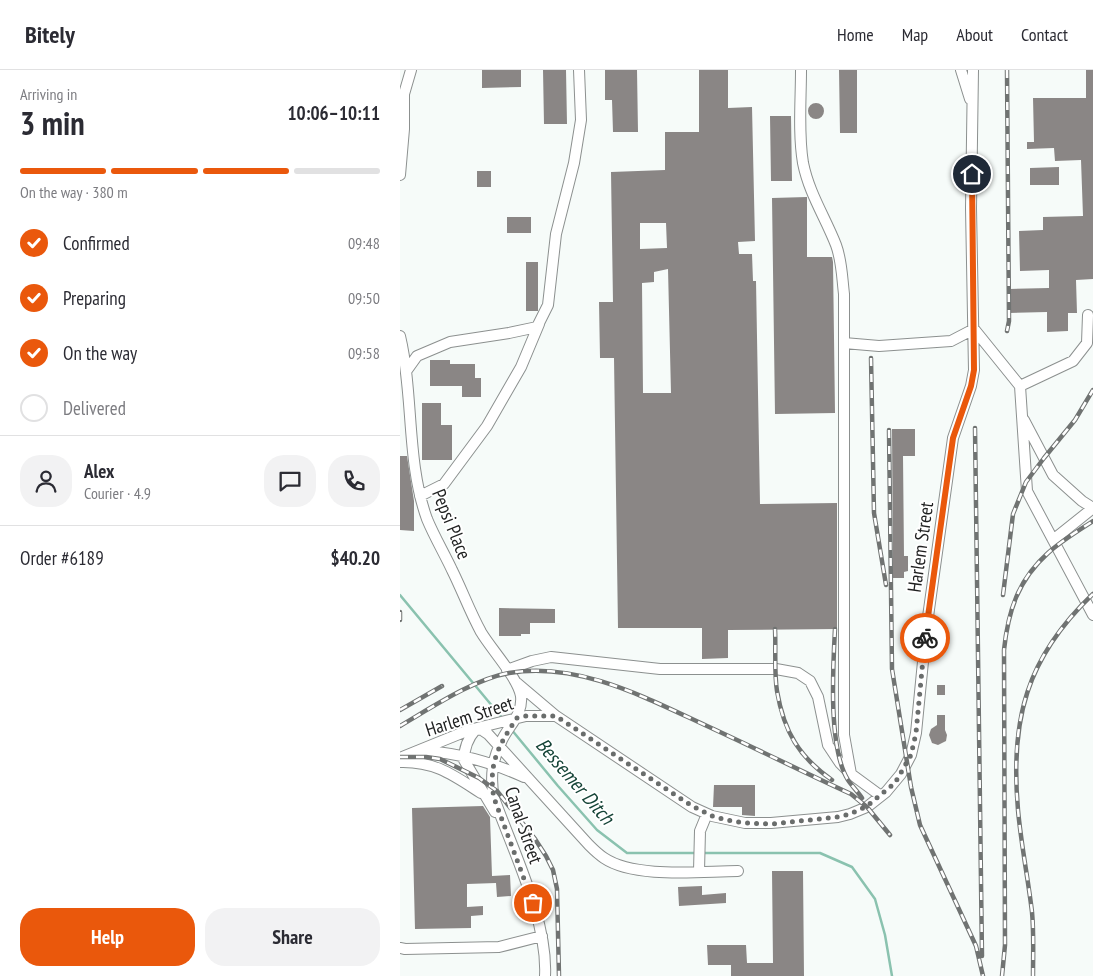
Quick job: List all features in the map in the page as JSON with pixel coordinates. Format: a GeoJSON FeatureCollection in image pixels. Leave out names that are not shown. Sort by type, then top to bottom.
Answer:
{"type":"FeatureCollection","features":[{"type":"Feature","properties":{"kind":"lane"},"geometry":{"type":"LineString","coordinates":[[400,174],[404,130],[404,94],[411,70]]}},
{"type":"Feature","properties":{"kind":"lane"},"geometry":{"type":"LineString","coordinates":[[420,496],[444,484],[487,426],[521,367],[548,305],[556,234],[574,163],[581,120],[579,70]]}},
{"type":"Feature","properties":{"kind":"lane"},"geometry":{"type":"LineString","coordinates":[[800,70],[803,163],[815,202],[836,245],[841,263],[844,294],[844,735],[851,774]]}},
{"type":"Feature","properties":{"kind":"lane"},"geometry":{"type":"LineString","coordinates":[[961,70],[973,107]]}},
{"type":"Feature","properties":{"kind":"lane","name":"Harlem Street"},"geometry":{"type":"LineString","coordinates":[[400,760],[442,741],[492,724],[526,716],[556,716],[692,806],[707,814],[727,820],[771,824],[850,814],[867,806],[895,783],[907,763],[916,733],[926,630],[953,438],[971,386],[974,356],[971,208],[973,70]]}},
{"type":"Feature","properties":{"kind":"lane"},"geometry":{"type":"LineString","coordinates":[[1020,386],[1073,361],[1087,343],[1088,315]]}},
{"type":"Feature","properties":{"kind":"lane"},"geometry":{"type":"LineString","coordinates":[[406,370],[417,356],[450,342],[509,333],[538,327],[539,324]]}},
{"type":"Feature","properties":{"kind":"lane"},"geometry":{"type":"LineString","coordinates":[[844,343],[879,346],[951,341],[974,329],[1020,386],[1027,491],[1093,614]]}},
{"type":"Feature","properties":{"kind":"lane","name":"Pepsi Place"},"geometry":{"type":"LineString","coordinates":[[400,336],[406,370],[413,447],[420,496],[428,521],[481,631],[514,680]]}},
{"type":"Feature","properties":{"kind":"lane"},"geometry":{"type":"LineString","coordinates":[[1022,416],[1053,475],[1082,501],[1093,508],[1053,540]]}},
{"type":"Feature","properties":{"kind":"lane"},"geometry":{"type":"LineString","coordinates":[[507,670],[532,661],[551,657],[660,668],[776,669],[798,673],[810,681],[818,696],[828,745],[851,774],[881,796]]}},
{"type":"Feature","properties":{"kind":"lane"},"geometry":{"type":"LineString","coordinates":[[514,680],[556,716]]}},
{"type":"Feature","properties":{"kind":"lane"},"geometry":{"type":"LineString","coordinates":[[514,680],[521,695],[517,718]]}},
{"type":"Feature","properties":{"kind":"lane","name":"Canal Street"},"geometry":{"type":"LineString","coordinates":[[517,718],[502,741],[493,764],[492,780],[494,798],[527,887],[542,936],[545,954],[545,976]]}},
{"type":"Feature","properties":{"kind":"lane"},"geometry":{"type":"LineString","coordinates":[[506,830],[464,760],[464,749],[469,737],[476,729],[482,730],[502,741],[526,777],[589,846],[604,858],[631,868],[651,872],[738,871]]}},
{"type":"Feature","properties":{"kind":"lane"},"geometry":{"type":"LineString","coordinates":[[442,741],[436,752],[436,759],[442,769]]}},
{"type":"Feature","properties":{"kind":"lane"},"geometry":{"type":"LineString","coordinates":[[417,751],[464,756],[493,764],[526,777]]}},
{"type":"Feature","properties":{"kind":"lane"},"geometry":{"type":"LineString","coordinates":[[400,760],[417,761],[442,769],[484,796]]}},
{"type":"Feature","properties":{"kind":"lane"},"geometry":{"type":"LineString","coordinates":[[699,871],[700,831],[707,814]]}},
{"type":"Feature","properties":{"kind":"lane"},"geometry":{"type":"LineString","coordinates":[[400,948],[499,947],[542,936]]}},
{"type":"Feature","properties":{"kind":"building"},"geometry":{"type":"Polygon","coordinates":[[[482,70],[521,70],[521,87],[482,88],[482,70]]]}},
{"type":"Feature","properties":{"kind":"building"},"geometry":{"type":"Polygon","coordinates":[[[543,70],[566,70],[567,124],[544,124],[543,70]]]}},
{"type":"Feature","properties":{"kind":"building"},"geometry":{"type":"Polygon","coordinates":[[[605,70],[637,70],[638,132],[613,132],[612,100],[605,100],[605,70]]]}},
{"type":"Feature","properties":{"kind":"building"},"geometry":{"type":"Polygon","coordinates":[[[699,70],[728,70],[728,108],[752,107],[755,241],[738,242],[739,254],[752,254],[753,281],[756,281],[760,504],[837,503],[837,629],[728,630],[728,658],[702,659],[702,628],[618,628],[614,358],[600,358],[599,302],[613,302],[611,172],[665,170],[665,132],[699,132],[699,70]],[[640,223],[640,249],[667,248],[666,223],[640,223]],[[668,269],[654,272],[654,282],[642,283],[643,393],[671,393],[668,269]]]}},
{"type":"Feature","properties":{"kind":"building"},"geometry":{"type":"Polygon","coordinates":[[[839,70],[857,70],[857,133],[840,133],[839,70]]]}},
{"type":"Feature","properties":{"kind":"building"},"geometry":{"type":"Polygon","coordinates":[[[1086,70],[1093,70],[1093,279],[1076,280],[1077,313],[1068,313],[1068,331],[1047,332],[1047,312],[1009,313],[1009,289],[1049,288],[1049,270],[1020,271],[1019,231],[1043,230],[1043,217],[1083,216],[1081,160],[1055,161],[1054,148],[1027,149],[1027,142],[1034,142],[1033,98],[1086,98],[1086,70]]]}},
{"type":"Feature","properties":{"kind":"building"},"geometry":{"type":"Polygon","coordinates":[[[813,103],[819,103],[824,108],[822,117],[813,119],[808,114],[808,108],[813,103]]]}},
{"type":"Feature","properties":{"kind":"building"},"geometry":{"type":"Polygon","coordinates":[[[770,116],[791,116],[792,181],[771,181],[770,116]]]}},
{"type":"Feature","properties":{"kind":"building"},"geometry":{"type":"Polygon","coordinates":[[[1059,167],[1059,185],[1030,185],[1030,168],[1059,167]]]}},
{"type":"Feature","properties":{"kind":"building"},"geometry":{"type":"Polygon","coordinates":[[[477,171],[491,171],[491,187],[477,187],[477,171]]]}},
{"type":"Feature","properties":{"kind":"building"},"geometry":{"type":"Polygon","coordinates":[[[807,197],[807,257],[832,257],[833,262],[835,413],[775,414],[772,198],[807,197]]]}},
{"type":"Feature","properties":{"kind":"building"},"geometry":{"type":"Polygon","coordinates":[[[507,217],[531,217],[531,233],[507,233],[507,217]]]}},
{"type":"Feature","properties":{"kind":"building"},"geometry":{"type":"Polygon","coordinates":[[[526,262],[538,262],[538,311],[526,311],[526,262]]]}},
{"type":"Feature","properties":{"kind":"building"},"geometry":{"type":"Polygon","coordinates":[[[430,360],[450,360],[450,364],[475,364],[475,378],[481,378],[481,397],[462,397],[462,386],[430,386],[430,360]]]}},
{"type":"Feature","properties":{"kind":"building"},"geometry":{"type":"Polygon","coordinates":[[[422,403],[441,403],[441,425],[452,425],[452,460],[422,460],[422,403]]]}},
{"type":"Feature","properties":{"kind":"building"},"geometry":{"type":"Polygon","coordinates":[[[892,429],[915,429],[915,456],[903,456],[904,556],[908,556],[908,571],[904,572],[904,578],[893,578],[892,429]]]}},
{"type":"Feature","properties":{"kind":"building"},"geometry":{"type":"Polygon","coordinates":[[[400,456],[407,456],[414,501],[414,531],[400,530],[400,456]]]}},
{"type":"Feature","properties":{"kind":"building"},"geometry":{"type":"Polygon","coordinates":[[[499,608],[555,609],[555,623],[530,623],[530,634],[499,636],[499,608]]]}},
{"type":"Feature","properties":{"kind":"building"},"geometry":{"type":"Polygon","coordinates":[[[937,685],[945,685],[945,695],[937,695],[937,685]]]}},
{"type":"Feature","properties":{"kind":"building"},"geometry":{"type":"Polygon","coordinates":[[[937,715],[945,715],[947,735],[946,741],[938,745],[932,743],[929,735],[931,729],[937,725],[937,715]]]}},
{"type":"Feature","properties":{"kind":"building"},"geometry":{"type":"Polygon","coordinates":[[[714,785],[755,785],[755,816],[742,815],[742,807],[713,807],[714,785]]]}},
{"type":"Feature","properties":{"kind":"building"},"geometry":{"type":"Polygon","coordinates":[[[483,806],[490,817],[492,876],[510,875],[511,896],[497,897],[496,883],[467,884],[467,907],[483,906],[483,915],[471,916],[471,928],[415,929],[412,808],[483,806]]]}},
{"type":"Feature","properties":{"kind":"building"},"geometry":{"type":"Polygon","coordinates":[[[772,871],[803,871],[804,976],[731,976],[731,965],[708,965],[707,945],[746,945],[747,963],[773,963],[772,871]]]}},
{"type":"Feature","properties":{"kind":"building"},"geometry":{"type":"Polygon","coordinates":[[[702,886],[702,895],[726,893],[726,903],[679,906],[678,887],[702,886]]]}},
{"type":"Feature","properties":{"kind":"waterway","name":"Bessemer Ditch"},"geometry":{"type":"LineString","coordinates":[[400,595],[503,719]]}},
{"type":"Feature","properties":{"kind":"waterway","name":"Bessemer Ditch"},"geometry":{"type":"LineString","coordinates":[[511,729],[597,830],[627,853],[696,853]]}},
{"type":"Feature","properties":{"kind":"waterway","name":"Bessemer Ditch"},"geometry":{"type":"LineString","coordinates":[[702,853],[820,853],[852,867],[875,899],[885,935],[892,976]]}},
{"type":"Feature","properties":{"kind":"railway"},"geometry":{"type":"LineString","coordinates":[[1007,70],[1009,321],[1007,331]]}},
{"type":"Feature","properties":{"kind":"railway"},"geometry":{"type":"LineString","coordinates":[[871,358],[874,513],[886,585]]}},
{"type":"Feature","properties":{"kind":"railway"},"geometry":{"type":"LineString","coordinates":[[1003,595],[1013,514],[1026,482],[1075,420],[1093,390]]}},
{"type":"Feature","properties":{"kind":"railway"},"geometry":{"type":"LineString","coordinates":[[975,428],[982,956]]}},
{"type":"Feature","properties":{"kind":"railway"},"geometry":{"type":"LineString","coordinates":[[889,430],[892,669],[911,787],[920,825],[976,946],[983,976]]}},
{"type":"Feature","properties":{"kind":"railway"},"geometry":{"type":"LineString","coordinates":[[1002,976],[1005,945],[1004,650],[1008,622],[1022,585],[1038,563],[1058,544],[1093,521]]}},
{"type":"Feature","properties":{"kind":"railway"},"geometry":{"type":"LineString","coordinates":[[1033,976],[1032,912],[1019,823],[1016,778],[1017,747],[1021,719],[1027,692],[1052,642],[1070,618],[1093,594]]}},
{"type":"Feature","properties":{"kind":"railway"},"geometry":{"type":"LineString","coordinates":[[400,612],[400,620]]}},
{"type":"Feature","properties":{"kind":"railway"},"geometry":{"type":"LineString","coordinates":[[775,629],[776,684],[784,719],[802,753],[832,780]]}},
{"type":"Feature","properties":{"kind":"railway"},"geometry":{"type":"LineString","coordinates":[[835,629],[833,707],[837,748],[848,780],[862,798]]}},
{"type":"Feature","properties":{"kind":"railway"},"geometry":{"type":"LineString","coordinates":[[400,726],[453,695],[496,676],[535,671],[560,672],[586,677],[611,684],[660,704],[851,794],[867,807],[890,835]]}},
{"type":"Feature","properties":{"kind":"railway"},"geometry":{"type":"LineString","coordinates":[[400,710],[442,686]]}},
{"type":"Feature","properties":{"kind":"railway"},"geometry":{"type":"LineString","coordinates":[[400,757],[440,759],[479,778],[497,791],[535,839],[553,870],[557,889],[559,976]]}},
{"type":"Feature","properties":{"kind":"way so far"},"geometry":{"type":"LineString","coordinates":[[533,903],[492,788],[492,768],[502,739],[517,718],[526,716],[556,716],[692,806],[712,816],[745,823],[771,824],[838,817],[867,806],[886,792],[895,783],[911,755],[916,733],[925,638]]}},
{"type":"Feature","properties":{"kind":"route"},"geometry":{"type":"LineString","coordinates":[[925,638],[953,438],[971,386],[974,370],[972,174]]}}]}
